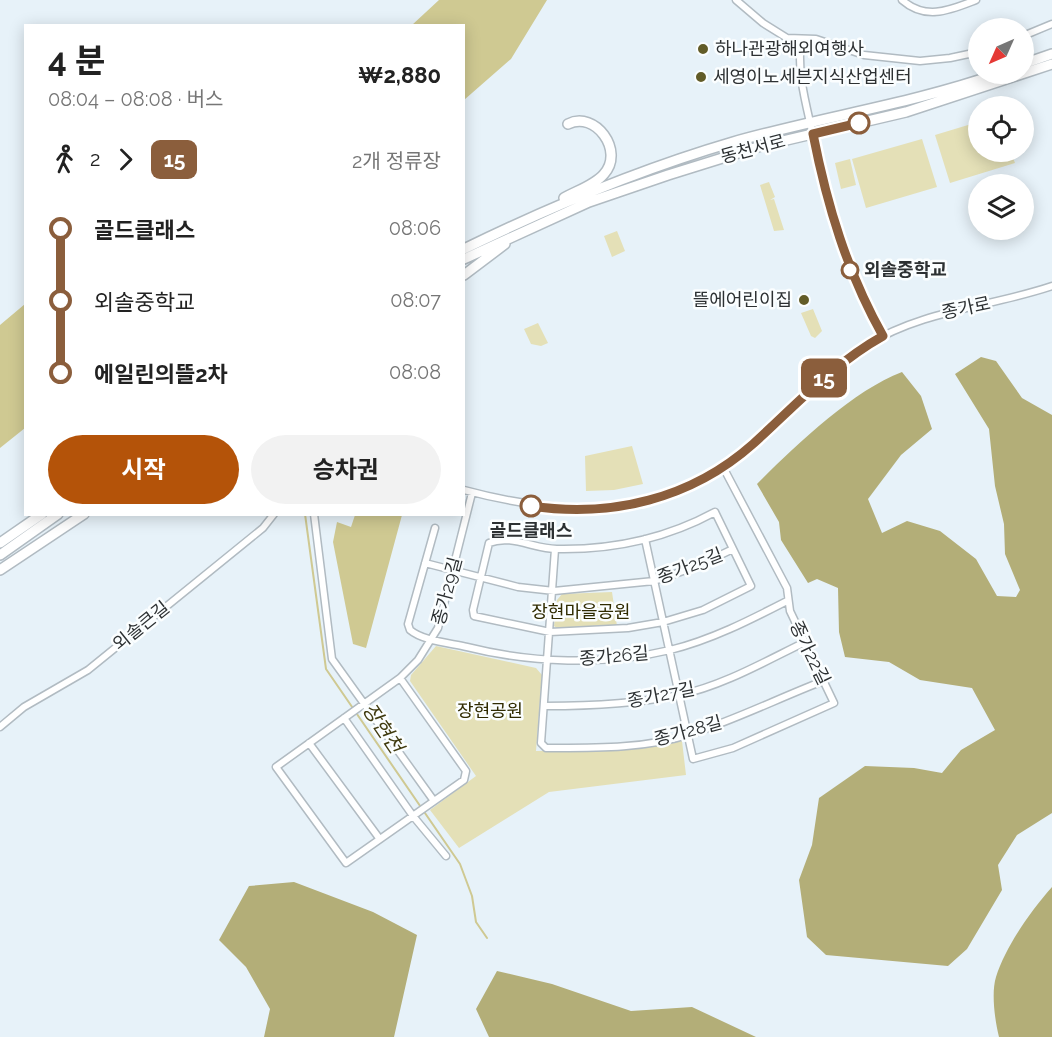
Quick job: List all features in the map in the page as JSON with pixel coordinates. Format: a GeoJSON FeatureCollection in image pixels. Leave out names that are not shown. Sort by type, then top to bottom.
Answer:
{"type":"FeatureCollection","features":[{"type":"Feature","properties":{"kind":"main road"},"geometry":{"type":"LineString","coordinates":[[1034,60],[1052,54]]}},
{"type":"Feature","properties":{"kind":"main road","name":"동천서로"},"geometry":{"type":"LineString","coordinates":[[465,259],[589,202],[679,171],[813,134],[906,112],[1052,64]]}},
{"type":"Feature","properties":{"kind":"main road","name":"동천서로"},"geometry":{"type":"LineString","coordinates":[[465,249],[511,226],[667,164],[730,143],[923,96],[968,83]]}},
{"type":"Feature","properties":{"kind":"main road"},"geometry":{"type":"LineString","coordinates":[[511,226],[598,180],[608,169],[611,153],[605,137],[591,123],[583,119],[568,124]]}},
{"type":"Feature","properties":{"kind":"main road"},"geometry":{"type":"LineString","coordinates":[[465,274],[505,244],[540,223]]}},
{"type":"Feature","properties":{"kind":"main road"},"geometry":{"type":"LineString","coordinates":[[0,543],[39,516]]}},
{"type":"Feature","properties":{"kind":"main road"},"geometry":{"type":"LineString","coordinates":[[0,555],[55,516]]}},
{"type":"Feature","properties":{"kind":"main road"},"geometry":{"type":"LineString","coordinates":[[0,570],[83,516]]}},
{"type":"Feature","properties":{"kind":"street"},"geometry":{"type":"LineString","coordinates":[[736,0],[787,38],[816,39],[864,55],[892,60],[950,58],[968,54]]}},
{"type":"Feature","properties":{"kind":"street"},"geometry":{"type":"LineString","coordinates":[[902,0],[913,9],[933,13],[976,0]]}},
{"type":"Feature","properties":{"kind":"street"},"geometry":{"type":"LineString","coordinates":[[1034,31],[1052,24]]}},
{"type":"Feature","properties":{"kind":"street"},"geometry":{"type":"LineString","coordinates":[[801,40],[800,73],[810,123],[843,251],[854,279],[883,336]]}},
{"type":"Feature","properties":{"kind":"street","name":"종가로"},"geometry":{"type":"LineString","coordinates":[[465,490],[541,507],[613,508],[666,496],[723,467],[752,444],[832,370],[883,336],[930,316],[1052,286]]}},
{"type":"Feature","properties":{"kind":"street","name":"종가22길"},"geometry":{"type":"LineString","coordinates":[[689,735],[693,759],[733,748],[834,703],[803,643],[787,601],[787,588],[723,467]]}},
{"type":"Feature","properties":{"kind":"street","name":"종가29길"},"geometry":{"type":"LineString","coordinates":[[400,678],[466,771],[464,780],[346,863],[276,767],[400,678],[418,660],[433,639],[472,493]]}},
{"type":"Feature","properties":{"kind":"street","name":"종가25길"},"geometry":{"type":"LineString","coordinates":[[425,563],[481,578],[518,587],[554,591],[654,581],[695,567],[733,549],[715,512],[686,528],[605,547],[555,549],[500,538],[489,543],[481,578]]}},
{"type":"Feature","properties":{"kind":"street","name":"외솔큰길"},"geometry":{"type":"LineString","coordinates":[[0,727],[24,707],[88,670],[263,528],[272,516]]}},
{"type":"Feature","properties":{"kind":"street"},"geometry":{"type":"LineString","coordinates":[[314,516],[332,659],[432,802]]}},
{"type":"Feature","properties":{"kind":"street","name":"종가26길"},"geometry":{"type":"LineString","coordinates":[[435,528],[408,624],[414,633],[491,653],[546,660],[611,659],[670,650],[744,623],[787,601]]}},
{"type":"Feature","properties":{"kind":"street"},"geometry":{"type":"LineString","coordinates":[[645,539],[689,735]]}},
{"type":"Feature","properties":{"kind":"street"},"geometry":{"type":"LineString","coordinates":[[545,706],[546,660],[554,591],[555,549]]}},
{"type":"Feature","properties":{"kind":"street"},"geometry":{"type":"LineString","coordinates":[[481,578],[473,610],[474,616],[550,632],[583,633],[663,622],[703,610],[751,586],[733,549]]}},
{"type":"Feature","properties":{"kind":"street","name":"종가27길"},"geometry":{"type":"LineString","coordinates":[[545,706],[592,706],[681,694],[739,674],[803,643]]}},
{"type":"Feature","properties":{"kind":"street","name":"종가28길"},"geometry":{"type":"LineString","coordinates":[[545,706],[541,743],[546,748],[631,746],[689,735],[761,709],[823,681]]}},
{"type":"Feature","properties":{"kind":"street"},"geometry":{"type":"LineString","coordinates":[[346,717],[446,856]]}},
{"type":"Feature","properties":{"kind":"street"},"geometry":{"type":"LineString","coordinates":[[309,743],[379,838]]}},
{"type":"Feature","properties":{"kind":"green space"},"geometry":{"type":"Polygon","coordinates":[[[968,125],[968,162],[1015,163],[979,174],[968,174],[968,177],[950,183],[935,135],[968,125]]]}},
{"type":"Feature","properties":{"kind":"green space"},"geometry":{"type":"Polygon","coordinates":[[[922,139],[937,187],[866,208],[852,159],[922,139]]]}},
{"type":"Feature","properties":{"kind":"green space"},"geometry":{"type":"Polygon","coordinates":[[[850,159],[856,185],[841,189],[835,163],[850,159]]]}},
{"type":"Feature","properties":{"kind":"green space"},"geometry":{"type":"Polygon","coordinates":[[[769,182],[775,197],[770,200],[774,199],[784,230],[774,231],[760,185],[769,182]]]}},
{"type":"Feature","properties":{"kind":"green space"},"geometry":{"type":"Polygon","coordinates":[[[617,231],[625,251],[612,257],[604,236],[617,231]]]}},
{"type":"Feature","properties":{"kind":"green space"},"geometry":{"type":"Polygon","coordinates":[[[813,309],[822,331],[815,338],[811,336],[801,313],[813,309]]]}},
{"type":"Feature","properties":{"kind":"green space"},"geometry":{"type":"Polygon","coordinates":[[[538,323],[548,343],[541,346],[531,344],[524,329],[538,323]]]}},
{"type":"Feature","properties":{"kind":"green space"},"geometry":{"type":"Polygon","coordinates":[[[632,446],[643,484],[614,490],[586,491],[585,456],[632,446]]]}},
{"type":"Feature","properties":{"kind":"green space","name":"장현마을공원"},"geometry":{"type":"Polygon","coordinates":[[[612,592],[617,626],[558,629],[554,626],[557,600],[562,594],[612,592]]]}},
{"type":"Feature","properties":{"kind":"green space","name":"장현공원"},"geometry":{"type":"Polygon","coordinates":[[[436,646],[536,668],[542,675],[536,751],[640,749],[682,741],[686,775],[549,792],[459,848],[430,810],[476,776],[410,681],[411,675],[436,646]]]}},
{"type":"Feature","properties":{"kind":"shaded area"},"geometry":{"type":"Polygon","coordinates":[[[439,0],[547,0],[511,59],[465,99],[465,24],[413,24],[439,0]]]}},
{"type":"Feature","properties":{"kind":"shaded area"},"geometry":{"type":"Polygon","coordinates":[[[24,305],[24,429],[0,448],[0,325],[24,305]]]}},
{"type":"Feature","properties":{"kind":"shaded area"},"geometry":{"type":"Polygon","coordinates":[[[981,357],[996,361],[1022,398],[1052,415],[1052,813],[1017,835],[998,865],[1002,890],[967,949],[948,966],[826,955],[807,937],[799,880],[812,845],[819,798],[865,766],[914,768],[942,773],[961,750],[995,730],[972,688],[920,680],[889,662],[845,657],[839,632],[838,588],[817,579],[808,583],[781,540],[779,522],[757,484],[806,437],[844,406],[864,392],[902,372],[921,396],[932,429],[901,455],[868,499],[882,533],[907,521],[940,531],[976,559],[997,596],[1016,597],[1020,590],[1005,554],[1004,524],[995,486],[989,429],[955,374],[981,357]]]}},
{"type":"Feature","properties":{"kind":"shaded area"},"geometry":{"type":"Polygon","coordinates":[[[355,516],[402,516],[366,648],[353,644],[333,542],[337,522],[351,527],[355,516]]]}},
{"type":"Feature","properties":{"kind":"shaded area"},"geometry":{"type":"Polygon","coordinates":[[[294,882],[373,912],[417,935],[394,1037],[264,1037],[270,1009],[246,967],[219,940],[249,886],[294,882]]]}},
{"type":"Feature","properties":{"kind":"shaded area"},"geometry":{"type":"Polygon","coordinates":[[[1052,887],[1052,1037],[999,1037],[994,999],[996,977],[1000,965],[1035,907],[1052,887]]]}},
{"type":"Feature","properties":{"kind":"shaded area"},"geometry":{"type":"Polygon","coordinates":[[[497,971],[552,984],[631,1011],[692,1007],[756,1037],[489,1037],[476,1009],[497,971]]]}},
{"type":"Feature","properties":{"kind":"waterway","name":"장현천"},"geometry":{"type":"LineString","coordinates":[[305,516],[326,669],[460,864],[472,896],[476,922],[487,938]]}},
{"type":"Feature","properties":{"kind":"bus line","name":"15"},"geometry":{"type":"LineString","coordinates":[[531,506],[566,509],[622,507],[666,496],[688,486],[736,458],[832,370],[851,355],[883,336],[867,308],[843,251],[828,202],[813,134],[859,123]]}},
{"type":"Feature","properties":{"kind":"place","name":"하나관광해외여행사"},"geometry":{"type":"Point","coordinates":[703,49]}},
{"type":"Feature","properties":{"kind":"place","name":"세영이노세븐지식산업센터"},"geometry":{"type":"Point","coordinates":[701,77]}},
{"type":"Feature","properties":{"kind":"place","name":"외솔중학교"},"geometry":{"type":"Point","coordinates":[850,270]}},
{"type":"Feature","properties":{"kind":"place","name":"뜰에어린이집"},"geometry":{"type":"Point","coordinates":[804,300]}},
{"type":"Feature","properties":{"kind":"place","name":"골드클래스"},"geometry":{"type":"Point","coordinates":[531,506]}}]}
